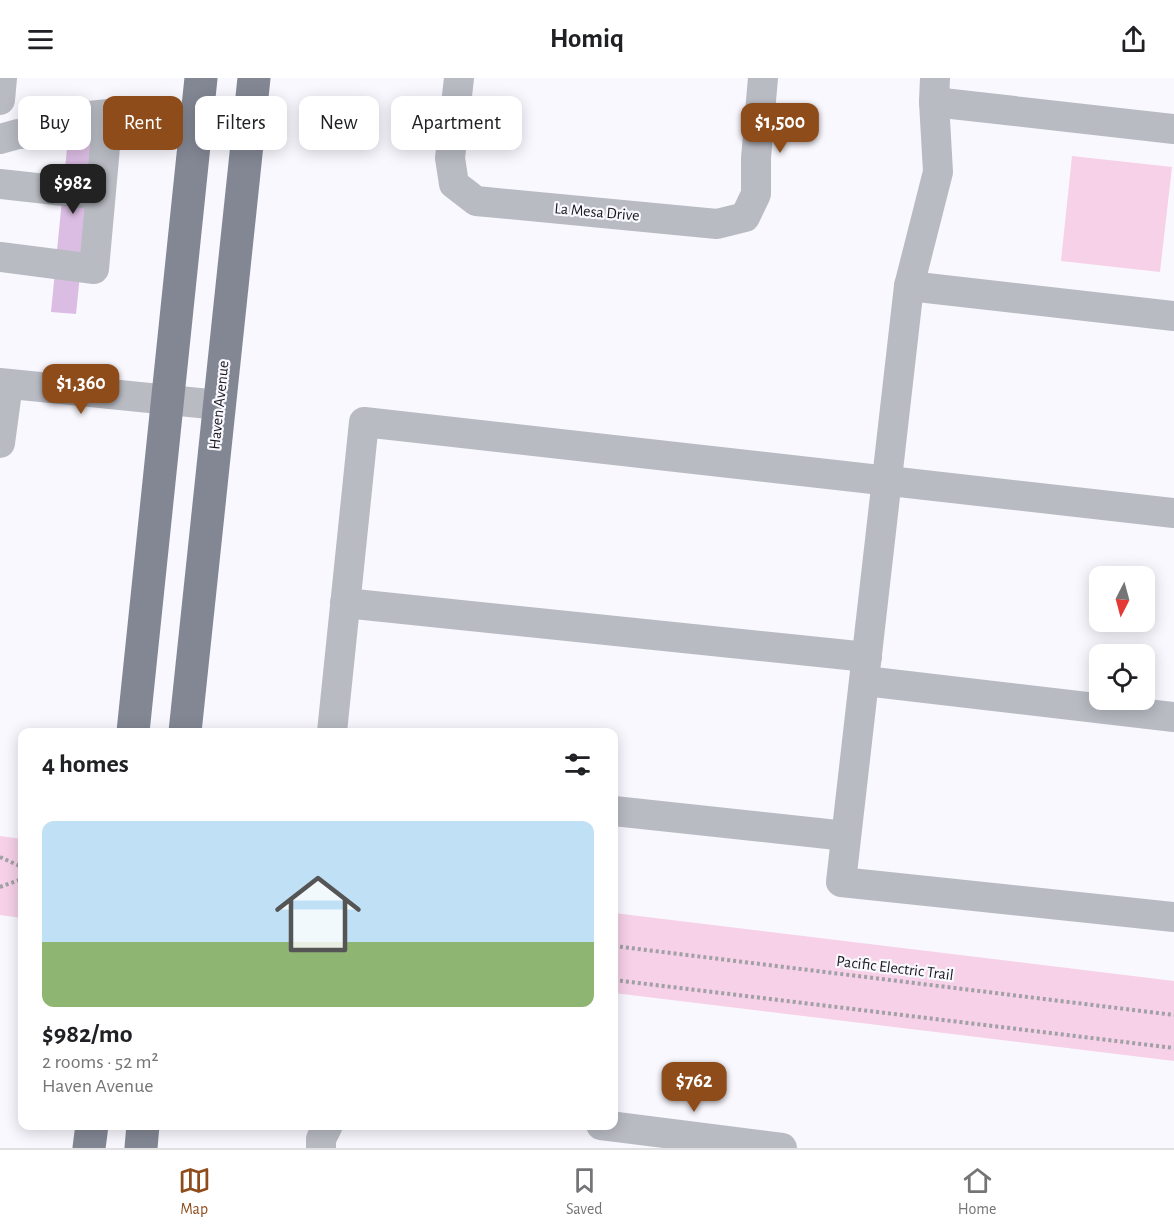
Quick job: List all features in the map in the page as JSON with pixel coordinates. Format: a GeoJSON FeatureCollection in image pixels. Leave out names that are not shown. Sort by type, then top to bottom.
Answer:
{"type":"FeatureCollection","features":[{"type":"Feature","properties":{"kind":"main road"},"geometry":{"type":"LineString","coordinates":[[133,728],[201,78]]}},
{"type":"Feature","properties":{"kind":"main road","name":"Haven Avenue"},"geometry":{"type":"LineString","coordinates":[[185,728],[254,78]]}},
{"type":"Feature","properties":{"kind":"main road"},"geometry":{"type":"LineString","coordinates":[[89,1148],[91,1130]]}},
{"type":"Feature","properties":{"kind":"main road"},"geometry":{"type":"LineString","coordinates":[[141,1148],[143,1130]]}},
{"type":"Feature","properties":{"kind":"street"},"geometry":{"type":"LineString","coordinates":[[0,100],[2,78]]}},
{"type":"Feature","properties":{"kind":"street","name":"La Mesa Drive"},"geometry":{"type":"LineString","coordinates":[[459,78],[450,158],[454,184],[476,201],[717,224],[745,217],[756,194],[756,158],[763,78]]}},
{"type":"Feature","properties":{"kind":"street"},"geometry":{"type":"LineString","coordinates":[[1174,129],[934,90],[938,172],[909,286],[841,882],[1174,917]]}},
{"type":"Feature","properties":{"kind":"street"},"geometry":{"type":"LineString","coordinates":[[0,139],[18,134],[57,133],[70,118],[108,114],[94,269],[0,257]]}},
{"type":"Feature","properties":{"kind":"street"},"geometry":{"type":"LineString","coordinates":[[0,184],[100,195]]}},
{"type":"Feature","properties":{"kind":"street"},"geometry":{"type":"LineString","coordinates":[[909,286],[1174,316]]}},
{"type":"Feature","properties":{"kind":"street"},"geometry":{"type":"LineString","coordinates":[[0,443],[4,383],[219,405]]}},
{"type":"Feature","properties":{"kind":"street"},"geometry":{"type":"LineString","coordinates":[[332,728],[364,422],[1174,513]]}},
{"type":"Feature","properties":{"kind":"street"},"geometry":{"type":"LineString","coordinates":[[345,603],[866,669],[1174,717]]}},
{"type":"Feature","properties":{"kind":"street"},"geometry":{"type":"LineString","coordinates":[[618,811],[846,836]]}},
{"type":"Feature","properties":{"kind":"street"},"geometry":{"type":"LineString","coordinates":[[321,1148],[321,1139],[326,1130]]}},
{"type":"Feature","properties":{"kind":"street"},"geometry":{"type":"LineString","coordinates":[[605,1133],[782,1148]]}},
{"type":"Feature","properties":{"kind":"path"},"geometry":{"type":"LineString","coordinates":[[0,856],[18,865]]}},
{"type":"Feature","properties":{"kind":"path"},"geometry":{"type":"LineString","coordinates":[[0,887],[18,880]]}},
{"type":"Feature","properties":{"kind":"path","name":"Pacific Electric Trail"},"geometry":{"type":"LineString","coordinates":[[618,946],[1174,1015]]}},
{"type":"Feature","properties":{"kind":"path"},"geometry":{"type":"LineString","coordinates":[[618,980],[1174,1048]]}},
{"type":"Feature","properties":{"kind":"shaded area"},"geometry":{"type":"Polygon","coordinates":[[[1072,156],[1172,167],[1160,272],[1061,261],[1072,156]]]}},
{"type":"Feature","properties":{"kind":"shaded area"},"geometry":{"type":"Polygon","coordinates":[[[0,836],[18,838],[18,917],[0,915],[0,836]]]}},
{"type":"Feature","properties":{"kind":"shaded area"},"geometry":{"type":"Polygon","coordinates":[[[618,913],[1174,981],[1174,1061],[618,993],[618,913]]]}},
{"type":"Feature","properties":{"kind":"building"},"geometry":{"type":"Polygon","coordinates":[[[91,120],[96,120],[76,314],[51,312],[67,150],[91,150],[91,120]]]}}]}
